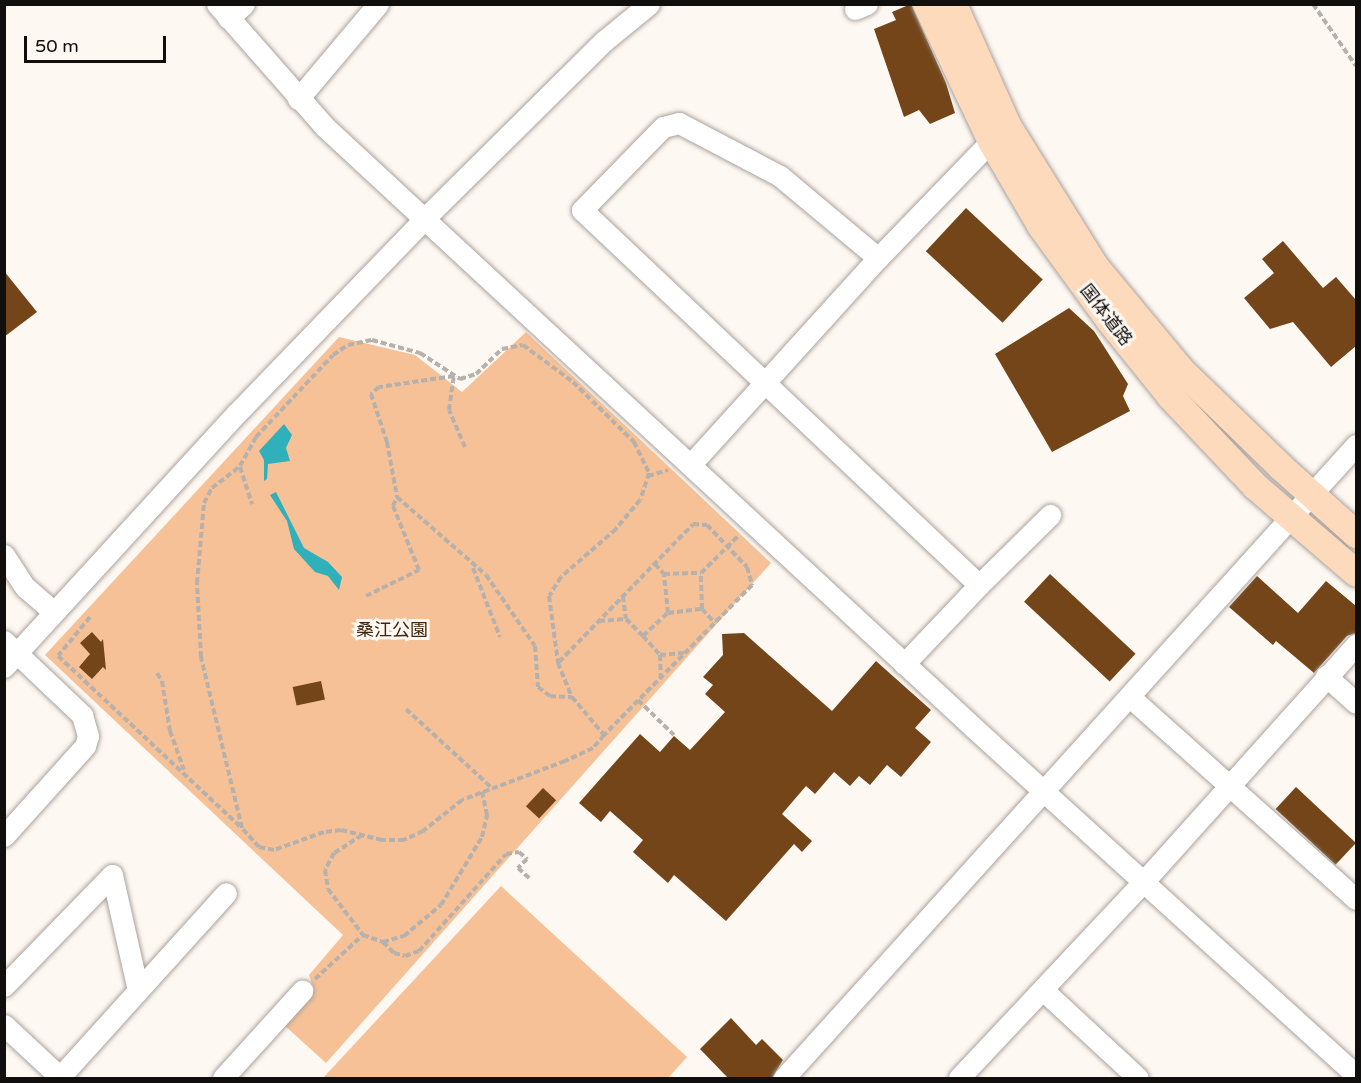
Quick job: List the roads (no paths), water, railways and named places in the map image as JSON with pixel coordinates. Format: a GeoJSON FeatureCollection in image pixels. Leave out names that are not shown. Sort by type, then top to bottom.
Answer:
{"type":"FeatureCollection","features":[{"type":"Feature","properties":{"kind":"main road","name":"国体道路"},"geometry":{"type":"LineString","coordinates":[[926,4],[991,141],[1040,225],[1108,320],[1170,396],[1291,520],[1356,573]]}},
{"type":"Feature","properties":{"kind":"main road","name":"国体道路"},"geometry":{"type":"LineString","coordinates":[[954,4],[1007,125],[1094,265],[1180,369],[1312,496],[1356,534]]}},
{"type":"Feature","properties":{"kind":"street"},"geometry":{"type":"LineString","coordinates":[[298,99],[378,4]]}},
{"type":"Feature","properties":{"kind":"street"},"geometry":{"type":"LineString","coordinates":[[4,836],[85,746],[88,736],[81,715],[9,653],[53,611],[426,217],[604,41],[649,4]]}},
{"type":"Feature","properties":{"kind":"street"},"geometry":{"type":"LineString","coordinates":[[230,9],[298,99],[426,217],[685,465],[1046,790],[1356,1075]]}},
{"type":"Feature","properties":{"kind":"street"},"geometry":{"type":"LineString","coordinates":[[878,258],[780,176],[679,123],[663,127],[582,210],[979,585]]}},
{"type":"Feature","properties":{"kind":"street"},"geometry":{"type":"LineString","coordinates":[[685,465],[878,258],[991,141]]}},
{"type":"Feature","properties":{"kind":"street"},"geometry":{"type":"LineString","coordinates":[[784,1078],[1291,520],[1356,445]]}},
{"type":"Feature","properties":{"kind":"street"},"geometry":{"type":"LineString","coordinates":[[904,664],[1050,515]]}},
{"type":"Feature","properties":{"kind":"street"},"geometry":{"type":"LineString","coordinates":[[4,555],[25,587],[53,611]]}},
{"type":"Feature","properties":{"kind":"street"},"geometry":{"type":"LineString","coordinates":[[959,1078],[1145,880],[1356,645]]}},
{"type":"Feature","properties":{"kind":"street"},"geometry":{"type":"LineString","coordinates":[[1326,676],[1356,703]]}},
{"type":"Feature","properties":{"kind":"street"},"geometry":{"type":"LineString","coordinates":[[1130,697],[1356,899]]}},
{"type":"Feature","properties":{"kind":"street"},"geometry":{"type":"LineString","coordinates":[[4,986],[112,875],[138,990]]}},
{"type":"Feature","properties":{"kind":"street"},"geometry":{"type":"LineString","coordinates":[[4,1025],[60,1078],[226,893]]}},
{"type":"Feature","properties":{"kind":"street"},"geometry":{"type":"LineString","coordinates":[[1043,990],[1138,1078]]}},
{"type":"Feature","properties":{"kind":"street"},"geometry":{"type":"LineString","coordinates":[[223,1078],[302,991]]}},
{"type":"Feature","properties":{"kind":"water"},"geometry":{"type":"Polygon","coordinates":[[[284,424],[292,435],[286,448],[290,461],[268,464],[267,479],[264,481],[264,460],[259,451],[284,424]]]}},
{"type":"Feature","properties":{"kind":"water"},"geometry":{"type":"Polygon","coordinates":[[[276,492],[304,548],[328,562],[342,577],[339,590],[328,576],[315,572],[294,549],[287,521],[270,495],[276,492]]]}},
{"type":"Feature","properties":{"kind":"park label","name":"桑江公園"},"geometry":{"type":"Point","coordinates":[392,630]}}]}
